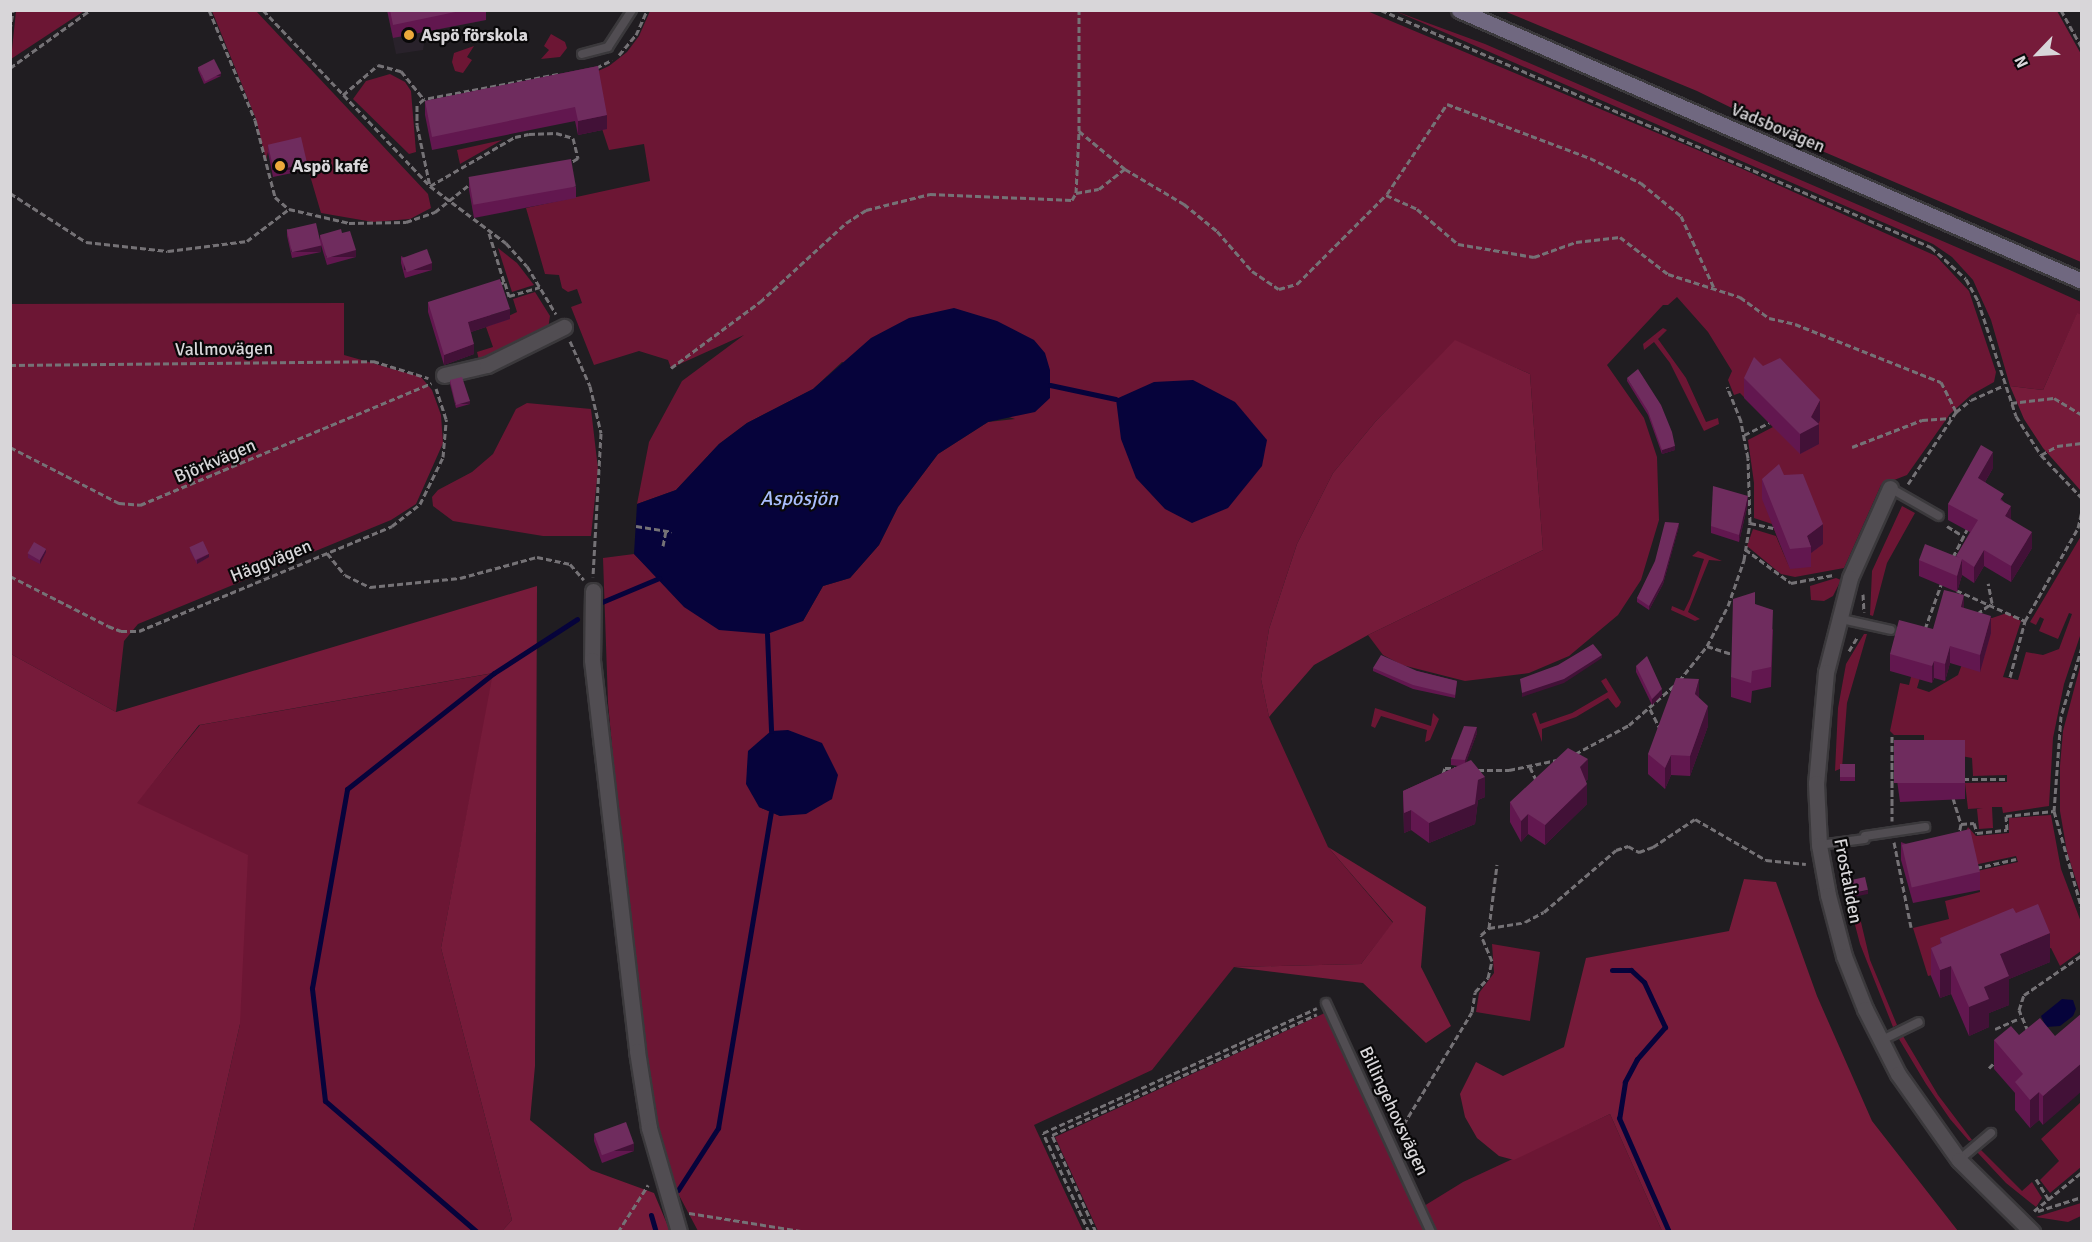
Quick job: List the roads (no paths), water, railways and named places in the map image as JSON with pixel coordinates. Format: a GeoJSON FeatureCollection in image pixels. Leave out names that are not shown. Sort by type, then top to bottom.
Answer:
{"type":"FeatureCollection","features":[{"type":"Feature","properties":{"kind":"main road","name":"Vadsbovägen"},"geometry":{"type":"LineString","coordinates":[[1459,10],[2082,281]]}},
{"type":"Feature","properties":{"kind":"street"},"geometry":{"type":"LineString","coordinates":[[438,379],[487,365],[564,327]]}},
{"type":"Feature","properties":{"kind":"street","name":"Frostaliden"},"geometry":{"type":"LineString","coordinates":[[1896,492],[1856,582],[1837,618],[1819,723],[1816,783],[1819,845],[1844,956],[1880,1041],[1928,1120],[1959,1160],[2032,1232]]}},
{"type":"Feature","properties":{"kind":"street"},"geometry":{"type":"LineString","coordinates":[[593,591],[592,660],[642,1090],[659,1168],[680,1232]]}},
{"type":"Feature","properties":{"kind":"lane"},"geometry":{"type":"LineString","coordinates":[[582,54],[608,46],[632,10]]}},
{"type":"Feature","properties":{"kind":"lane"},"geometry":{"type":"LineString","coordinates":[[1896,492],[1938,518]]}},
{"type":"Feature","properties":{"kind":"lane"},"geometry":{"type":"LineString","coordinates":[[1837,618],[1891,630]]}},
{"type":"Feature","properties":{"kind":"lane"},"geometry":{"type":"LineString","coordinates":[[1819,845],[1925,827]]}},
{"type":"Feature","properties":{"kind":"lane","name":"Billingehovsvägen"},"geometry":{"type":"LineString","coordinates":[[1328,1006],[1431,1232]]}},
{"type":"Feature","properties":{"kind":"lane"},"geometry":{"type":"LineString","coordinates":[[1880,1041],[1919,1022]]}},
{"type":"Feature","properties":{"kind":"lane"},"geometry":{"type":"LineString","coordinates":[[1959,1160],[1991,1133]]}},
{"type":"Feature","properties":{"kind":"water","name":"Aspösjön"},"geometry":{"type":"Polygon","coordinates":[[[954,308],[997,321],[1034,340],[1045,353],[1050,370],[1050,398],[1035,412],[988,422],[938,454],[898,507],[879,545],[850,578],[823,586],[803,621],[767,634],[719,630],[684,607],[634,554],[637,504],[676,490],[719,444],[747,423],[813,389],[871,338],[909,318],[954,308]]]}},
{"type":"Feature","properties":{"kind":"water"},"geometry":{"type":"Polygon","coordinates":[[[1193,380],[1235,402],[1267,440],[1262,466],[1228,508],[1192,523],[1165,509],[1136,478],[1121,439],[1116,399],[1154,382],[1193,380]]]}},
{"type":"Feature","properties":{"kind":"water"},"geometry":{"type":"Polygon","coordinates":[[[788,730],[822,743],[838,775],[832,799],[806,814],[780,816],[759,807],[746,784],[748,751],[771,731],[788,730]]]}},
{"type":"Feature","properties":{"kind":"water"},"geometry":{"type":"Polygon","coordinates":[[[2062,999],[2073,1000],[2076,1009],[2073,1016],[2060,1026],[2046,1027],[2041,1016],[2062,999]]]}},
{"type":"Feature","properties":{"kind":"waterway"},"geometry":{"type":"LineString","coordinates":[[1050,385],[1116,399]]}},
{"type":"Feature","properties":{"kind":"waterway"},"geometry":{"type":"LineString","coordinates":[[602,602],[659,578]]}},
{"type":"Feature","properties":{"kind":"waterway"},"geometry":{"type":"LineString","coordinates":[[477,1232],[325,1101],[312,988],[347,789],[494,673],[577,619]]}},
{"type":"Feature","properties":{"kind":"waterway"},"geometry":{"type":"LineString","coordinates":[[767,634],[771,731]]}},
{"type":"Feature","properties":{"kind":"waterway"},"geometry":{"type":"LineString","coordinates":[[678,1190],[718,1128],[771,812]]}},
{"type":"Feature","properties":{"kind":"waterway"},"geometry":{"type":"LineString","coordinates":[[1612,970],[1631,970],[1644,982],[1665,1027],[1637,1059],[1625,1082],[1619,1118],[1669,1232]]}},
{"type":"Feature","properties":{"kind":"waterway"},"geometry":{"type":"LineString","coordinates":[[651,1215],[656,1232]]}},
{"type":"Feature","properties":{"kind":"place","name":"Aspö förskola"},"geometry":{"type":"Point","coordinates":[409,35]}},
{"type":"Feature","properties":{"kind":"place","name":"Aspö kafé"},"geometry":{"type":"Point","coordinates":[280,166]}}]}
